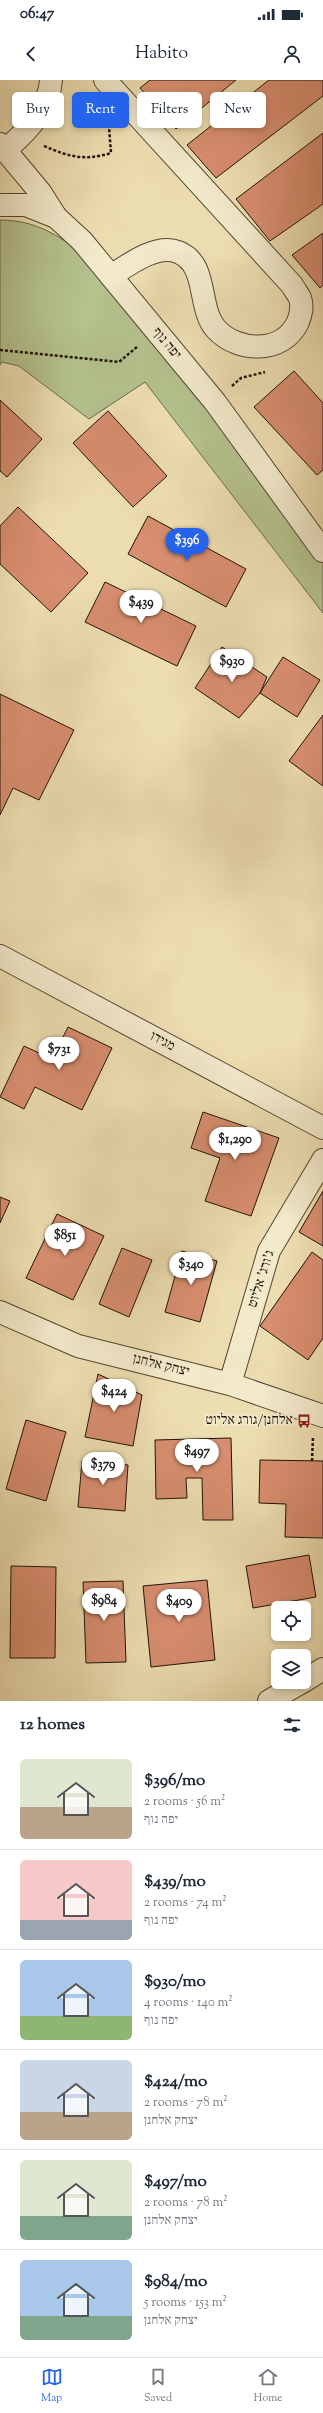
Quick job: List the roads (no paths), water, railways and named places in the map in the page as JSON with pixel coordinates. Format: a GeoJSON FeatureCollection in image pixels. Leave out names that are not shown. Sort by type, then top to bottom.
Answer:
{"type":"FeatureCollection","features":[{"type":"Feature","properties":{"kind":"street"},"geometry":{"type":"LineString","coordinates":[[3,147],[22,137],[46,100],[51,80]]}},
{"type":"Feature","properties":{"kind":"street"},"geometry":{"type":"LineString","coordinates":[[105,80],[292,285],[300,298],[302,312],[295,328],[284,340],[264,347],[241,345],[227,339],[214,328],[198,276],[190,262],[178,252],[166,251],[142,256],[111,276]]}},
{"type":"Feature","properties":{"kind":"street","name":"יפה נוף"},"geometry":{"type":"LineString","coordinates":[[3,147],[40,192],[56,217],[82,241],[155,331],[216,402],[323,551]]}},
{"type":"Feature","properties":{"kind":"street"},"geometry":{"type":"LineString","coordinates":[[0,205],[26,205],[56,217]]}},
{"type":"Feature","properties":{"kind":"street","name":"מגידו"},"geometry":{"type":"LineString","coordinates":[[0,956],[323,1128]]}},
{"type":"Feature","properties":{"kind":"street","name":"ג'ורג' אליוט"},"geometry":{"type":"LineString","coordinates":[[230,1384],[269,1251],[323,1160]]}},
{"type":"Feature","properties":{"kind":"street","name":"יצחק אלחנן"},"geometry":{"type":"LineString","coordinates":[[0,1312],[78,1346],[230,1384],[323,1416]]}},
{"type":"Feature","properties":{"kind":"street"},"geometry":{"type":"LineString","coordinates":[[311,1676],[323,1669]]}},
{"type":"Feature","properties":{"kind":"street"},"geometry":{"type":"LineString","coordinates":[[269,1701],[289,1689]]}},
{"type":"Feature","properties":{"kind":"place","name":"אלחנן/גורג אליוט"},"geometry":{"type":"Point","coordinates":[304,1421]}}]}
